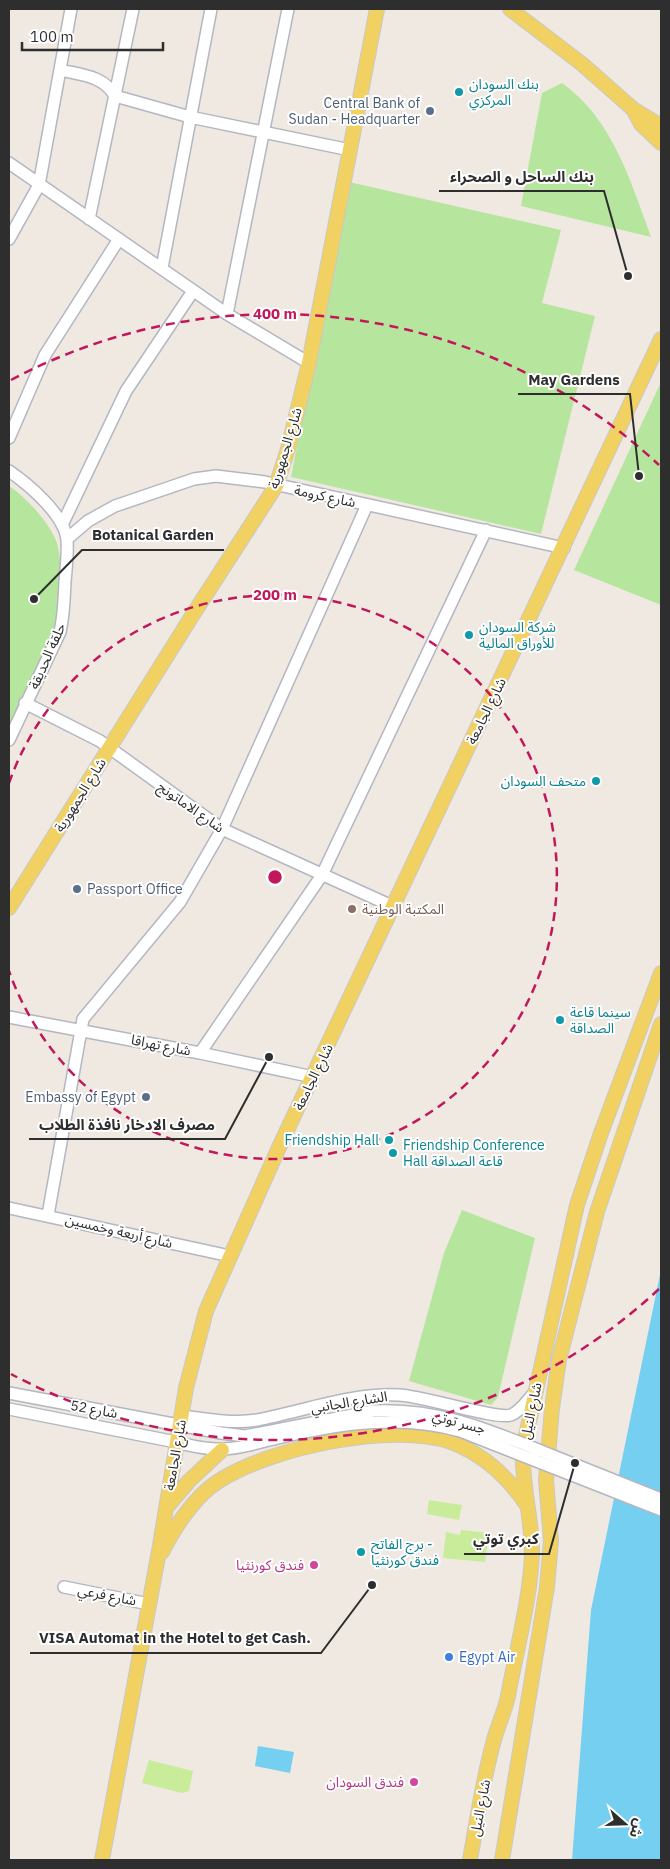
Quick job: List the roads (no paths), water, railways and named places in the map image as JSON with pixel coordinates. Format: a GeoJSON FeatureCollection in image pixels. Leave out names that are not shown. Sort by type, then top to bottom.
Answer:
{"type":"FeatureCollection","features":[{"type":"Feature","properties":{"kind":"main road","name":"شارع الجمهورية"},"geometry":{"type":"LineString","coordinates":[[9,908],[276,486],[290,442],[309,363],[377,9]]}},
{"type":"Feature","properties":{"kind":"main road"},"geometry":{"type":"LineString","coordinates":[[510,9],[582,64],[633,109],[661,126]]}},
{"type":"Feature","properties":{"kind":"main road"},"geometry":{"type":"LineString","coordinates":[[633,109],[641,124],[661,143]]}},
{"type":"Feature","properties":{"kind":"main road","name":"شارع الجامعة"},"geometry":{"type":"LineString","coordinates":[[102,1860],[186,1388],[206,1311],[313,1077],[661,339]]}},
{"type":"Feature","properties":{"kind":"main road","name":"شارع النيل"},"geometry":{"type":"LineString","coordinates":[[470,1860],[480,1800],[494,1738],[504,1714],[528,1589],[532,1554],[529,1509],[524,1481],[523,1449],[577,1205],[601,1133],[660,978]]}},
{"type":"Feature","properties":{"kind":"main road","name":"شارع النيل"},"geometry":{"type":"LineString","coordinates":[[502,1860],[547,1587],[551,1541],[546,1480],[552,1408],[560,1360],[597,1212],[661,1024]]}},
{"type":"Feature","properties":{"kind":"main road"},"geometry":{"type":"LineString","coordinates":[[577,1205],[597,1212]]}},
{"type":"Feature","properties":{"kind":"main road"},"geometry":{"type":"LineString","coordinates":[[156,1564],[170,1538],[194,1502],[221,1479],[243,1469],[321,1443],[382,1435],[422,1436],[451,1442],[482,1458],[503,1473],[529,1509]]}},
{"type":"Feature","properties":{"kind":"main road"},"geometry":{"type":"LineString","coordinates":[[165,1509],[189,1481],[228,1450]]}},
{"type":"Feature","properties":{"kind":"street"},"geometry":{"type":"LineString","coordinates":[[9,239],[38,185],[72,9]]}},
{"type":"Feature","properties":{"kind":"street"},"geometry":{"type":"LineString","coordinates":[[89,219],[133,9]]}},
{"type":"Feature","properties":{"kind":"street"},"geometry":{"type":"LineString","coordinates":[[162,268],[211,9]]}},
{"type":"Feature","properties":{"kind":"street"},"geometry":{"type":"LineString","coordinates":[[227,314],[288,9]]}},
{"type":"Feature","properties":{"kind":"street"},"geometry":{"type":"LineString","coordinates":[[60,70],[96,78],[104,82],[115,96],[190,118],[350,150]]}},
{"type":"Feature","properties":{"kind":"street"},"geometry":{"type":"LineString","coordinates":[[9,163],[38,185],[227,314],[309,363]]}},
{"type":"Feature","properties":{"kind":"street"},"geometry":{"type":"LineString","coordinates":[[9,438],[45,355],[119,239]]}},
{"type":"Feature","properties":{"kind":"street"},"geometry":{"type":"LineString","coordinates":[[62,525],[126,390],[193,291]]}},
{"type":"Feature","properties":{"kind":"street","name":"حلقة الحديقة"},"geometry":{"type":"LineString","coordinates":[[9,471],[26,483],[62,525],[67,539],[64,617],[60,632],[9,740]]}},
{"type":"Feature","properties":{"kind":"street","name":"شارع كرومة"},"geometry":{"type":"LineString","coordinates":[[67,539],[88,521],[115,506],[194,479],[216,476],[238,478],[564,548]]}},
{"type":"Feature","properties":{"kind":"street"},"geometry":{"type":"LineString","coordinates":[[48,1216],[82,1024],[86,1015],[180,902],[222,830],[367,505]]}},
{"type":"Feature","properties":{"kind":"street"},"geometry":{"type":"LineString","coordinates":[[200,1053],[322,875],[486,530]]}},
{"type":"Feature","properties":{"kind":"street","name":"شارع الاماتونج"},"geometry":{"type":"LineString","coordinates":[[25,703],[90,735],[222,830],[394,907]]}},
{"type":"Feature","properties":{"kind":"street","name":"شارع تهراقا"},"geometry":{"type":"LineString","coordinates":[[9,1017],[200,1053],[313,1077]]}},
{"type":"Feature","properties":{"kind":"street","name":"شارع أربعة وخمسين"},"geometry":{"type":"LineString","coordinates":[[9,1208],[230,1256]]}},
{"type":"Feature","properties":{"kind":"street","name":"الشارع الجانبي"},"geometry":{"type":"LineString","coordinates":[[181,1420],[256,1420],[339,1401],[377,1395],[428,1398],[502,1416],[517,1411],[536,1391]]}},
{"type":"Feature","properties":{"kind":"street","name":"شارع 52"},"geometry":{"type":"LineString","coordinates":[[9,1393],[181,1420]]}},
{"type":"Feature","properties":{"kind":"street","name":"شارع 52"},"geometry":{"type":"LineString","coordinates":[[9,1409],[176,1442],[201,1449],[228,1450],[247,1440]]}},
{"type":"Feature","properties":{"kind":"street","name":"جسر توتي"},"geometry":{"type":"LineString","coordinates":[[247,1440],[366,1412],[392,1410],[437,1414],[484,1428],[661,1500]]}},
{"type":"Feature","properties":{"kind":"street"},"geometry":{"type":"LineString","coordinates":[[181,1420],[247,1440]]}},
{"type":"Feature","properties":{"kind":"street","name":"جسر توتي"},"geometry":{"type":"LineString","coordinates":[[247,1440],[351,1424],[404,1422],[441,1426],[460,1431],[661,1510]]}},
{"type":"Feature","properties":{"kind":"street"},"geometry":{"type":"LineString","coordinates":[[228,1450],[243,1469]]}},
{"type":"Feature","properties":{"kind":"street","name":"شارع فرعي"},"geometry":{"type":"LineString","coordinates":[[64,1587],[149,1604]]}},
{"type":"Feature","properties":{"kind":"water"},"geometry":{"type":"Polygon","coordinates":[[[661,1270],[661,1860],[572,1860],[591,1610],[661,1270]]]}},
{"type":"Feature","properties":{"kind":"water"},"geometry":{"type":"Polygon","coordinates":[[[258,1746],[294,1752],[290,1773],[255,1766],[258,1746]]]}},
{"type":"Feature","properties":{"kind":"place","name":"بنك السودان المركزي"},"geometry":{"type":"Point","coordinates":[459,92]}},
{"type":"Feature","properties":{"kind":"place","name":"Central Bank of Sudan - Headquarter"},"geometry":{"type":"Point","coordinates":[430,111]}},
{"type":"Feature","properties":{"kind":"place","name":"بنك الساحل و الصحراء"},"geometry":{"type":"Point","coordinates":[628,276]}},
{"type":"Feature","properties":{"kind":"place","name":"May Gardens"},"geometry":{"type":"Point","coordinates":[639,476]}},
{"type":"Feature","properties":{"kind":"place","name":"Botanical Garden"},"geometry":{"type":"Point","coordinates":[34,599]}},
{"type":"Feature","properties":{"kind":"place","name":"شركة السودان للأوراق المالية"},"geometry":{"type":"Point","coordinates":[469,635]}},
{"type":"Feature","properties":{"kind":"place","name":"متحف السودان"},"geometry":{"type":"Point","coordinates":[596,781]}},
{"type":"Feature","properties":{"kind":"place","name":"Passport Office"},"geometry":{"type":"Point","coordinates":[77,889]}},
{"type":"Feature","properties":{"kind":"place","name":"المكتبة الوطنية"},"geometry":{"type":"Point","coordinates":[352,909]}},
{"type":"Feature","properties":{"kind":"place","name":"سينما قاعة الصداقة"},"geometry":{"type":"Point","coordinates":[560,1020]}},
{"type":"Feature","properties":{"kind":"place","name":"مصرف الادخار نافذة الطلاب"},"geometry":{"type":"Point","coordinates":[269,1057]}},
{"type":"Feature","properties":{"kind":"place","name":"Embassy of Egypt"},"geometry":{"type":"Point","coordinates":[146,1097]}},
{"type":"Feature","properties":{"kind":"place","name":"Friendship Hall"},"geometry":{"type":"Point","coordinates":[389,1140]}},
{"type":"Feature","properties":{"kind":"place","name":"Friendship Conference Hall قاعة الصداقة"},"geometry":{"type":"Point","coordinates":[393,1153]}},
{"type":"Feature","properties":{"kind":"place","name":"كبري توتي"},"geometry":{"type":"Point","coordinates":[575,1463]}},
{"type":"Feature","properties":{"kind":"place","name":"برج الفاتح - فندق كورنثيا"},"geometry":{"type":"Point","coordinates":[361,1552]}},
{"type":"Feature","properties":{"kind":"place","name":"فندق كورنثيا"},"geometry":{"type":"Point","coordinates":[314,1565]}},
{"type":"Feature","properties":{"kind":"place","name":"VISA Automat in the Hotel to get Cash."},"geometry":{"type":"Point","coordinates":[372,1585]}},
{"type":"Feature","properties":{"kind":"place","name":"Egypt Air"},"geometry":{"type":"Point","coordinates":[449,1657]}},
{"type":"Feature","properties":{"kind":"place","name":"فندق السودان"},"geometry":{"type":"Point","coordinates":[414,1782]}}]}
